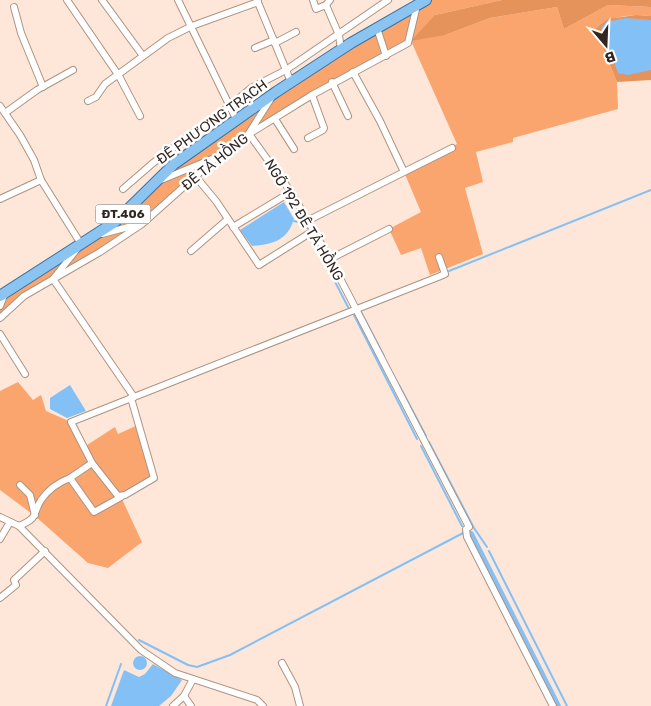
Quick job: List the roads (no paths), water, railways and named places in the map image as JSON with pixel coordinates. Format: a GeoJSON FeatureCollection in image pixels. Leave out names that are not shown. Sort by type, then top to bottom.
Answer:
{"type":"FeatureCollection","features":[{"type":"Feature","properties":{"kind":"main road","name":"ĐÊ PHƯƠNG TRẠCH"},"geometry":{"type":"LineString","coordinates":[[2,295],[116,222],[152,183],[174,164],[276,92],[421,2]]}},
{"type":"Feature","properties":{"kind":"street"},"geometry":{"type":"LineString","coordinates":[[67,0],[119,76],[140,116]]}},
{"type":"Feature","properties":{"kind":"street"},"geometry":{"type":"LineString","coordinates":[[102,0],[143,56]]}},
{"type":"Feature","properties":{"kind":"street"},"geometry":{"type":"LineString","coordinates":[[178,0],[237,121]]}},
{"type":"Feature","properties":{"kind":"street"},"geometry":{"type":"LineString","coordinates":[[313,0],[316,9],[328,2],[341,50]]}},
{"type":"Feature","properties":{"kind":"street"},"geometry":{"type":"LineString","coordinates":[[123,189],[153,163],[230,106],[251,88],[286,70],[388,0]]}},
{"type":"Feature","properties":{"kind":"street"},"geometry":{"type":"LineString","coordinates":[[88,101],[96,97],[106,84],[168,38],[192,26],[258,1],[291,82]]}},
{"type":"Feature","properties":{"kind":"street","name":"ĐÊ TẢ HỒNG"},"geometry":{"type":"LineString","coordinates":[[0,318],[24,296],[100,252],[142,224],[216,158],[248,134],[333,83],[408,43],[421,2]]}},
{"type":"Feature","properties":{"kind":"street"},"geometry":{"type":"LineString","coordinates":[[14,8],[21,33],[44,86]]}},
{"type":"Feature","properties":{"kind":"street"},"geometry":{"type":"LineString","coordinates":[[377,28],[386,56]]}},
{"type":"Feature","properties":{"kind":"street"},"geometry":{"type":"LineString","coordinates":[[255,48],[275,42],[296,32]]}},
{"type":"Feature","properties":{"kind":"street"},"geometry":{"type":"LineString","coordinates":[[5,113],[44,86],[73,70]]}},
{"type":"Feature","properties":{"kind":"street"},"geometry":{"type":"LineString","coordinates":[[353,72],[380,121],[404,172]]}},
{"type":"Feature","properties":{"kind":"street"},"geometry":{"type":"LineString","coordinates":[[333,83],[348,116]]}},
{"type":"Feature","properties":{"kind":"street"},"geometry":{"type":"LineString","coordinates":[[248,134],[276,92]]}},
{"type":"Feature","properties":{"kind":"street"},"geometry":{"type":"LineString","coordinates":[[308,138],[324,128],[312,95]]}},
{"type":"Feature","properties":{"kind":"street"},"geometry":{"type":"LineString","coordinates":[[0,106],[34,160],[42,180],[80,244],[53,279],[132,397],[154,476],[152,480],[97,512],[94,512],[70,478]]}},
{"type":"Feature","properties":{"kind":"street"},"geometry":{"type":"LineString","coordinates":[[275,119],[294,149]]}},
{"type":"Feature","properties":{"kind":"street","name":"NGÕ 192 ĐÊ TẢ HỒNG"},"geometry":{"type":"LineString","coordinates":[[248,134],[291,192],[357,308],[469,527],[467,533],[553,706]]}},
{"type":"Feature","properties":{"kind":"street"},"geometry":{"type":"LineString","coordinates":[[307,220],[452,148]]}},
{"type":"Feature","properties":{"kind":"street"},"geometry":{"type":"LineString","coordinates":[[152,183],[216,158]]}},
{"type":"Feature","properties":{"kind":"street"},"geometry":{"type":"LineString","coordinates":[[196,177],[216,201],[260,265],[312,231]]}},
{"type":"Feature","properties":{"kind":"street"},"geometry":{"type":"LineString","coordinates":[[0,199],[42,180]]}},
{"type":"Feature","properties":{"kind":"street"},"geometry":{"type":"LineString","coordinates":[[233,227],[291,192]]}},
{"type":"Feature","properties":{"kind":"street"},"geometry":{"type":"LineString","coordinates":[[191,250],[228,219]]}},
{"type":"Feature","properties":{"kind":"street"},"geometry":{"type":"LineString","coordinates":[[91,237],[142,224]]}},
{"type":"Feature","properties":{"kind":"street"},"geometry":{"type":"LineString","coordinates":[[330,259],[389,229]]}},
{"type":"Feature","properties":{"kind":"street"},"geometry":{"type":"LineString","coordinates":[[121,497],[116,494],[92,463],[71,422],[445,274],[439,258]]}},
{"type":"Feature","properties":{"kind":"street"},"geometry":{"type":"LineString","coordinates":[[0,306],[2,295]]}},
{"type":"Feature","properties":{"kind":"street"},"geometry":{"type":"LineString","coordinates":[[0,334],[25,374]]}},
{"type":"Feature","properties":{"kind":"street"},"geometry":{"type":"LineString","coordinates":[[20,526],[35,516],[41,500],[58,483],[70,478],[92,463]]}},
{"type":"Feature","properties":{"kind":"street"},"geometry":{"type":"LineString","coordinates":[[20,485],[30,495],[35,516]]}},
{"type":"Feature","properties":{"kind":"street"},"geometry":{"type":"LineString","coordinates":[[0,517],[20,526],[141,650],[175,673],[257,700],[263,706]]}},
{"type":"Feature","properties":{"kind":"street"},"geometry":{"type":"LineString","coordinates":[[0,539],[10,522]]}},
{"type":"Feature","properties":{"kind":"street"},"geometry":{"type":"LineString","coordinates":[[0,598],[16,585],[14,580],[45,551]]}},
{"type":"Feature","properties":{"kind":"street"},"geometry":{"type":"LineString","coordinates":[[282,663],[295,687],[300,706]]}},
{"type":"Feature","properties":{"kind":"street"},"geometry":{"type":"LineString","coordinates":[[173,706],[184,696],[193,679]]}},
{"type":"Feature","properties":{"kind":"street"},"geometry":{"type":"LineString","coordinates":[[184,696],[191,706]]}},
{"type":"Feature","properties":{"kind":"water"},"geometry":{"type":"Polygon","coordinates":[[[626,18],[651,20],[651,70],[628,75],[618,73],[601,28],[606,22],[626,18]]]}},
{"type":"Feature","properties":{"kind":"water"},"geometry":{"type":"Polygon","coordinates":[[[284,202],[294,219],[287,232],[283,237],[273,242],[252,246],[240,230],[284,202]]]}},
{"type":"Feature","properties":{"kind":"water"},"geometry":{"type":"Polygon","coordinates":[[[70,385],[86,411],[67,418],[50,409],[50,398],[70,385]]]}},
{"type":"Feature","properties":{"kind":"water"},"geometry":{"type":"Polygon","coordinates":[[[137,656],[143,656],[147,663],[143,670],[137,670],[133,666],[133,660],[137,656]]]}},
{"type":"Feature","properties":{"kind":"water"},"geometry":{"type":"Polygon","coordinates":[[[153,664],[182,680],[171,696],[159,706],[111,706],[124,670],[139,677],[145,674],[153,664]]]}},
{"type":"Feature","properties":{"kind":"waterway"},"geometry":{"type":"LineString","coordinates":[[449,271],[651,190]]}},
{"type":"Feature","properties":{"kind":"waterway"},"geometry":{"type":"LineString","coordinates":[[294,221],[305,224],[307,228]]}},
{"type":"Feature","properties":{"kind":"waterway"},"geometry":{"type":"LineString","coordinates":[[312,237],[349,309]]}},
{"type":"Feature","properties":{"kind":"waterway"},"geometry":{"type":"LineString","coordinates":[[361,312],[384,356]]}},
{"type":"Feature","properties":{"kind":"waterway"},"geometry":{"type":"LineString","coordinates":[[354,315],[417,439]]}},
{"type":"Feature","properties":{"kind":"waterway"},"geometry":{"type":"LineString","coordinates":[[399,385],[426,436]]}},
{"type":"Feature","properties":{"kind":"waterway"},"geometry":{"type":"LineString","coordinates":[[429,442],[474,528],[487,547]]}},
{"type":"Feature","properties":{"kind":"waterway"},"geometry":{"type":"LineString","coordinates":[[421,446],[462,526]]}},
{"type":"Feature","properties":{"kind":"waterway"},"geometry":{"type":"LineString","coordinates":[[139,640],[188,665],[197,667],[230,655],[465,532]]}},
{"type":"Feature","properties":{"kind":"waterway"},"geometry":{"type":"LineString","coordinates":[[465,533],[471,534],[558,706]]}},
{"type":"Feature","properties":{"kind":"waterway"},"geometry":{"type":"LineString","coordinates":[[489,551],[567,706]]}},
{"type":"Feature","properties":{"kind":"waterway"},"geometry":{"type":"LineString","coordinates":[[106,706],[121,664]]}}]}
